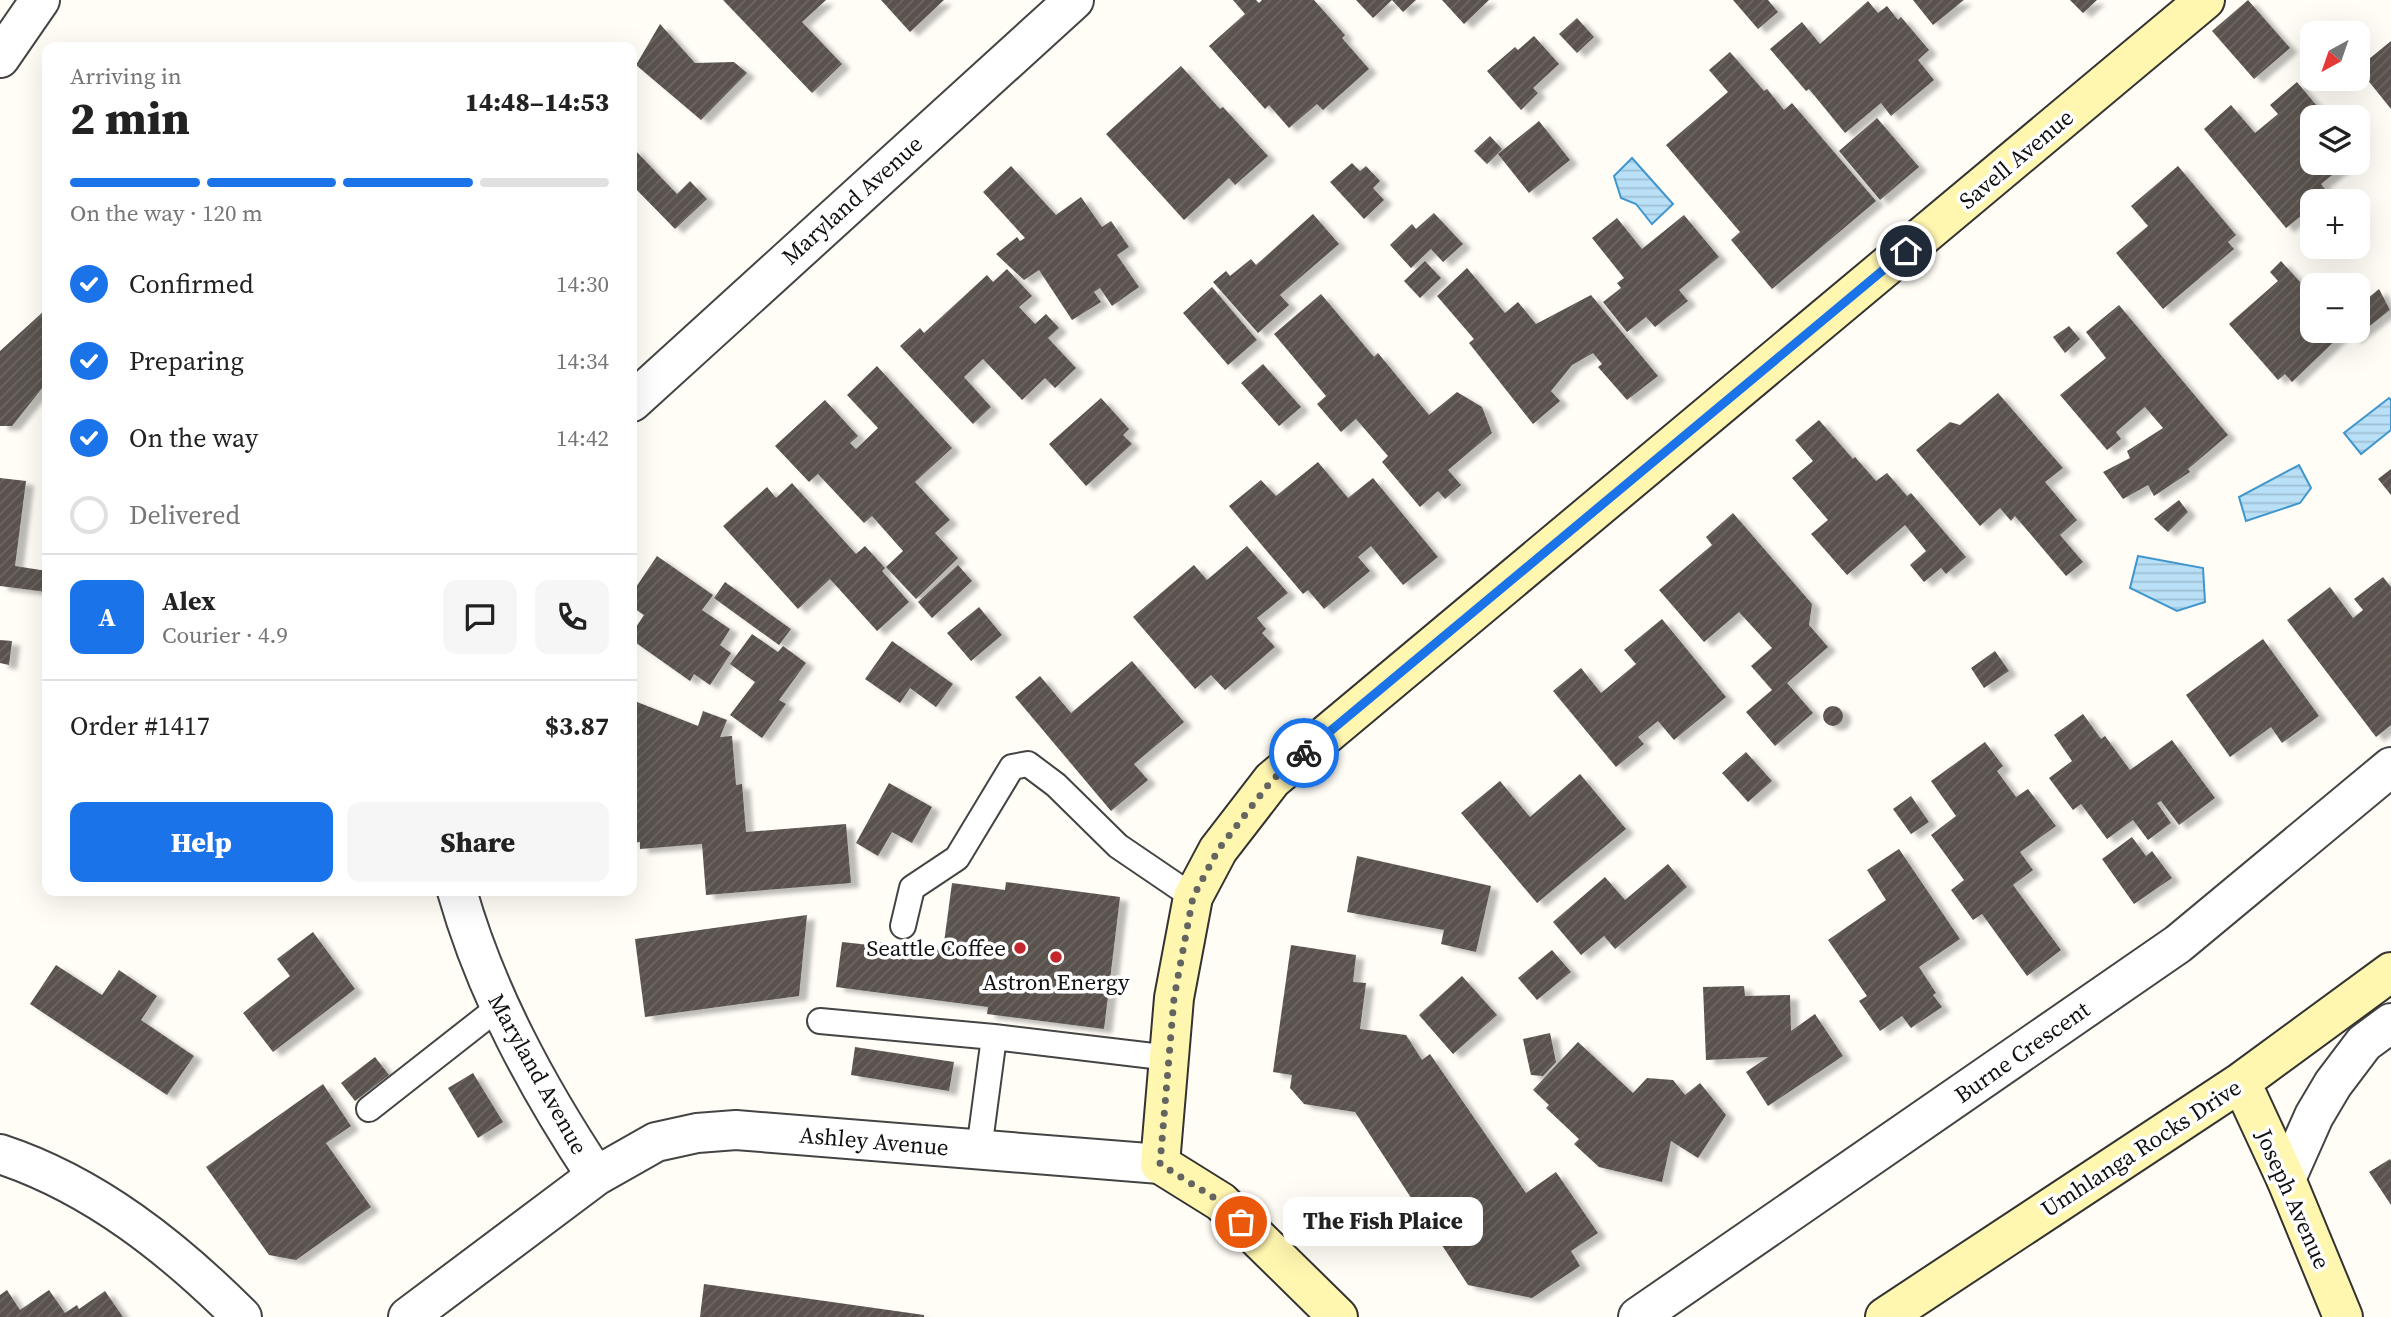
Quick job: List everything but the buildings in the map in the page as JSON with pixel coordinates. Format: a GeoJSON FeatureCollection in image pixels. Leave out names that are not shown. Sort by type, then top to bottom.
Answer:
{"type":"FeatureCollection","features":[{"type":"Feature","properties":{"kind":"street"},"geometry":{"type":"LineString","coordinates":[[0,58],[40,0]]}},
{"type":"Feature","properties":{"kind":"street","name":"Maryland Avenue"},"geometry":{"type":"LineString","coordinates":[[637,396],[1074,0]]}},
{"type":"Feature","properties":{"kind":"street","name":"Savell Avenue"},"geometry":{"type":"LineString","coordinates":[[1160,1164],[1174,998],[1193,897],[1218,850],[1272,780],[2205,0]]}},
{"type":"Feature","properties":{"kind":"street","name":"Burne Crescent"},"geometry":{"type":"LineString","coordinates":[[1638,1317],[2178,944],[2391,767]]}},
{"type":"Feature","properties":{"kind":"street","name":"Maryland Avenue"},"geometry":{"type":"LineString","coordinates":[[458,896],[469,934],[499,1007],[565,1129],[596,1176]]}},
{"type":"Feature","properties":{"kind":"street","name":"Umhlanga Rocks Drive"},"geometry":{"type":"LineString","coordinates":[[1885,1317],[2241,1082],[2391,972]]}},
{"type":"Feature","properties":{"kind":"street"},"geometry":{"type":"LineString","coordinates":[[2286,1179],[2314,1116],[2333,1084],[2364,1043],[2391,1023]]}},
{"type":"Feature","properties":{"kind":"street","name":"Joseph Avenue"},"geometry":{"type":"LineString","coordinates":[[2241,1082],[2286,1179],[2343,1317]]}},
{"type":"Feature","properties":{"kind":"street","name":"Ashley Avenue"},"geometry":{"type":"LineString","coordinates":[[408,1317],[596,1176],[656,1142],[697,1133],[736,1129],[1160,1164],[1221,1202],[1338,1317]]}},
{"type":"Feature","properties":{"kind":"street"},"geometry":{"type":"LineString","coordinates":[[0,1154],[75,1187],[125,1216],[176,1257],[242,1317]]}},
{"type":"Feature","properties":{"kind":"lane"},"geometry":{"type":"LineString","coordinates":[[904,926],[912,888],[957,858],[1012,767],[1028,764],[1056,785],[1118,846],[1193,897]]}},
{"type":"Feature","properties":{"kind":"lane"},"geometry":{"type":"LineString","coordinates":[[369,1109],[499,1007]]}},
{"type":"Feature","properties":{"kind":"lane"},"geometry":{"type":"LineString","coordinates":[[820,1021],[995,1037],[1170,1058]]}},
{"type":"Feature","properties":{"kind":"lane"},"geometry":{"type":"LineString","coordinates":[[979,1150],[995,1037]]}},
{"type":"Feature","properties":{"kind":"water"},"geometry":{"type":"Polygon","coordinates":[[[1632,158],[1673,204],[1652,224],[1636,204],[1621,198],[1614,176],[1632,158]]]}},
{"type":"Feature","properties":{"kind":"water"},"geometry":{"type":"Polygon","coordinates":[[[2389,398],[2391,430],[2361,454],[2344,433],[2389,398]]]}},
{"type":"Feature","properties":{"kind":"water"},"geometry":{"type":"Polygon","coordinates":[[[2299,465],[2311,488],[2300,503],[2246,521],[2239,497],[2299,465]]]}},
{"type":"Feature","properties":{"kind":"water"},"geometry":{"type":"Polygon","coordinates":[[[2138,556],[2203,568],[2205,602],[2177,611],[2130,588],[2138,556]]]}},
{"type":"Feature","properties":{"kind":"way so far"},"geometry":{"type":"LineString","coordinates":[[1241,1222],[1221,1202],[1160,1164],[1174,998],[1193,897],[1218,850],[1272,780],[1304,753]]}},
{"type":"Feature","properties":{"kind":"place","name":"Seattle Coffee"},"geometry":{"type":"Point","coordinates":[1020,948]}},
{"type":"Feature","properties":{"kind":"place","name":"Astron Energy"},"geometry":{"type":"Point","coordinates":[1056,957]}},
{"type":"Feature","properties":{"kind":"place","name":"The Fish Plaice"},"geometry":{"type":"Point","coordinates":[1241,1222]}},
{"type":"Feature","properties":{"kind":"route"},"geometry":{"type":"LineString","coordinates":[[1304,753],[1906,251]]}}]}
